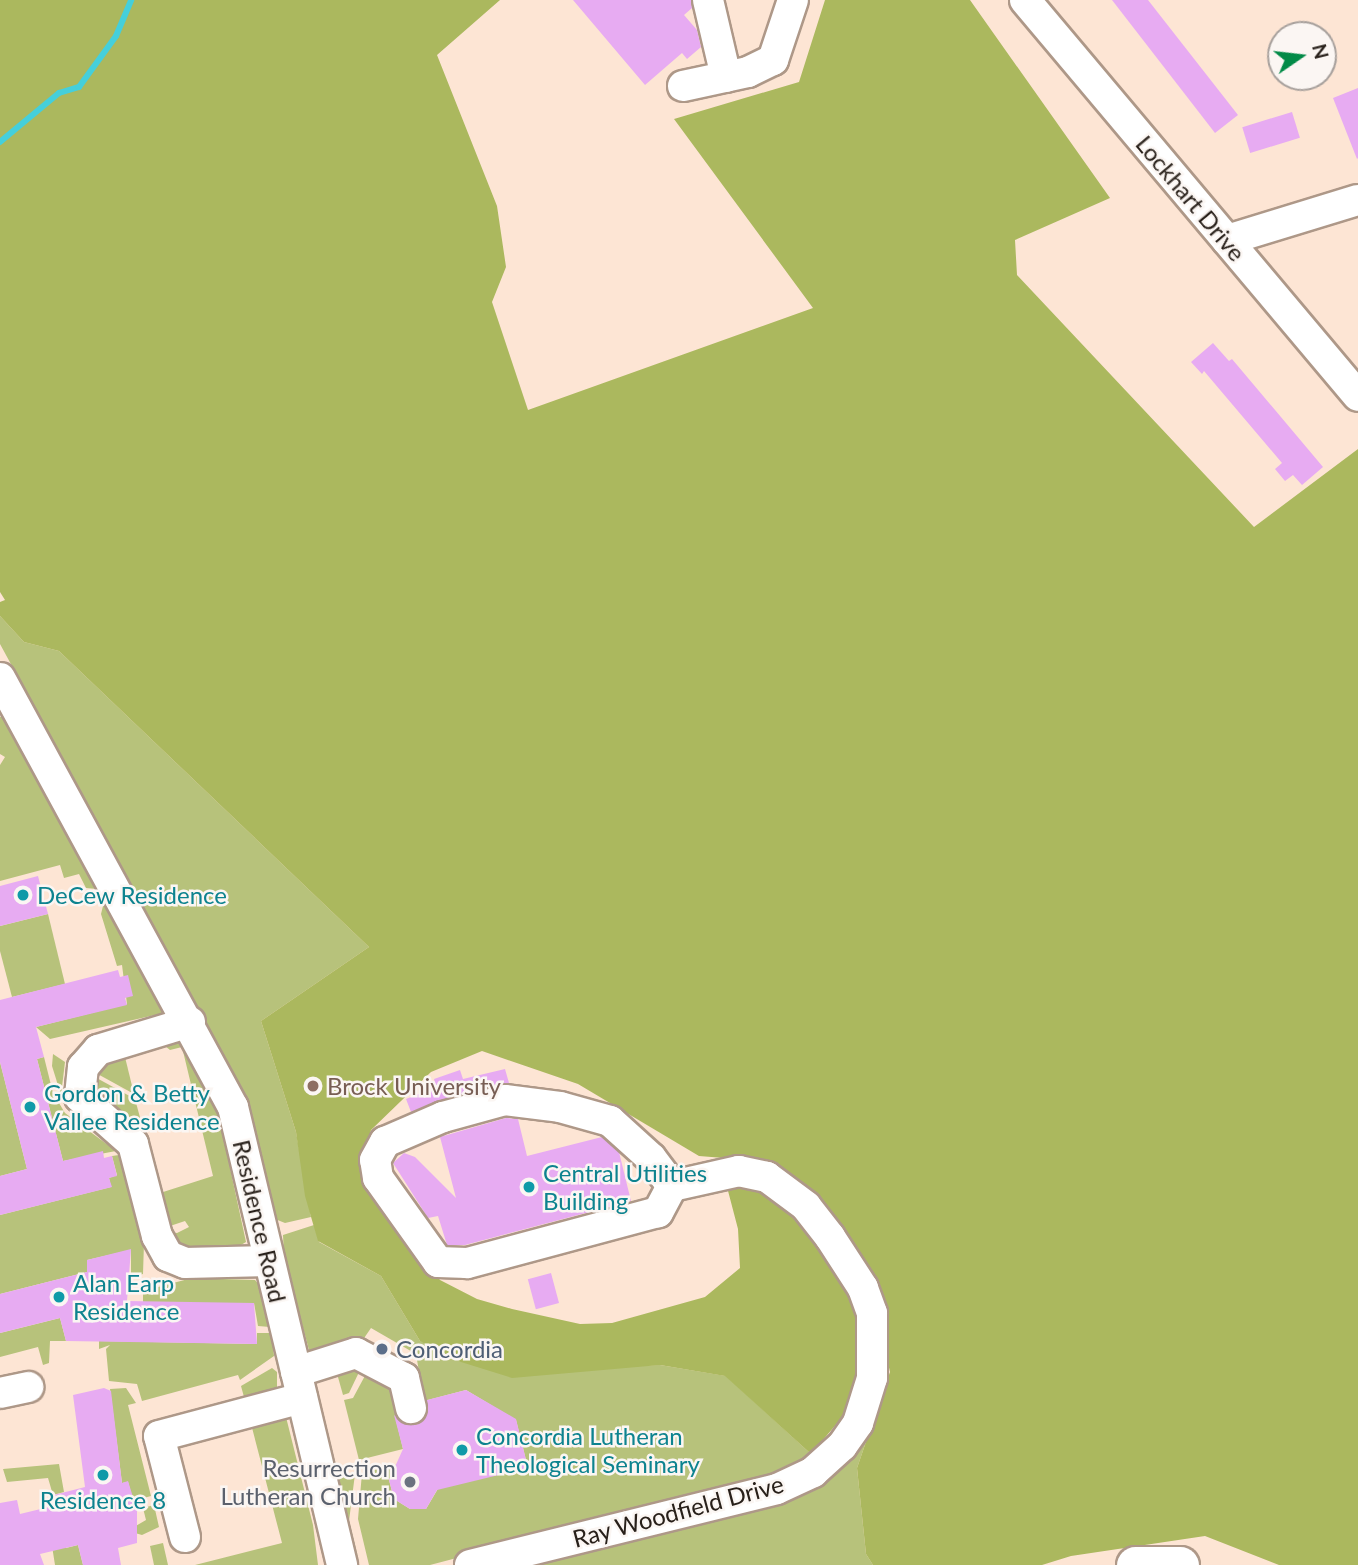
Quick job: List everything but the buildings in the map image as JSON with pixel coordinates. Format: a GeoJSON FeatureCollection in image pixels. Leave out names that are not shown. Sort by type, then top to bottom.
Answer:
{"type":"FeatureCollection","features":[{"type":"Feature","properties":{"kind":"main road"},"geometry":{"type":"LineString","coordinates":[[1135,1565],[1180,1565]]}},
{"type":"Feature","properties":{"kind":"street"},"geometry":{"type":"LineString","coordinates":[[708,0],[726,77]]}},
{"type":"Feature","properties":{"kind":"street"},"geometry":{"type":"LineString","coordinates":[[683,86],[726,77],[773,60],[793,0]]}},
{"type":"Feature","properties":{"kind":"street","name":"Lockhart Drive"},"geometry":{"type":"LineString","coordinates":[[1025,0],[1358,396]]}},
{"type":"Feature","properties":{"kind":"street"},"geometry":{"type":"LineString","coordinates":[[1227,240],[1358,200]]}},
{"type":"Feature","properties":{"kind":"street","name":"Residence Road"},"geometry":{"type":"LineString","coordinates":[[0,678],[106,894],[190,1022],[233,1107],[342,1565]]}},
{"type":"Feature","properties":{"kind":"street"},"geometry":{"type":"LineString","coordinates":[[190,1022],[98,1050],[83,1067],[80,1097],[133,1144],[157,1236],[168,1256],[185,1263],[269,1261]]}},
{"type":"Feature","properties":{"kind":"street"},"geometry":{"type":"LineString","coordinates":[[505,1100],[560,1107],[610,1121],[651,1158],[672,1186],[657,1212],[467,1264],[438,1262],[378,1178],[375,1160],[385,1142],[443,1117],[505,1100]]}},
{"type":"Feature","properties":{"kind":"street","name":"Ray Woodfield Drive"},"geometry":{"type":"LineString","coordinates":[[470,1565],[777,1489],[813,1472],[842,1446],[858,1423],[873,1378],[872,1313],[863,1288],[814,1216],[766,1177],[738,1171],[672,1186]]}},
{"type":"Feature","properties":{"kind":"street"},"geometry":{"type":"LineString","coordinates":[[185,1537],[159,1436],[299,1385],[355,1353],[404,1378],[411,1408]]}},
{"type":"Feature","properties":{"kind":"green space"},"geometry":{"type":"Polygon","coordinates":[[[0,0],[500,0],[437,55],[497,206],[506,267],[492,302],[528,410],[813,308],[674,119],[799,82],[825,0],[970,0],[1110,198],[1015,240],[1017,275],[1254,527],[1358,449],[1358,1565],[1279,1565],[1205,1536],[1071,1556],[1042,1565],[873,1565],[866,1554],[857,1468],[890,1372],[881,1332],[858,1375],[850,1408],[811,1454],[725,1376],[660,1365],[512,1378],[461,1362],[420,1341],[381,1276],[318,1241],[305,1196],[296,1132],[261,1021],[369,947],[59,651],[24,642],[0,616],[0,602],[5,600],[0,592],[0,0]],[[482,1051],[431,1072],[371,1130],[362,1171],[440,1280],[477,1299],[580,1324],[612,1323],[705,1297],[740,1268],[738,1229],[727,1187],[749,1160],[699,1156],[578,1084],[482,1051]]]}},
{"type":"Feature","properties":{"kind":"green space"},"geometry":{"type":"Polygon","coordinates":[[[0,616],[24,642],[59,651],[369,947],[261,1021],[296,1132],[311,1217],[285,1223],[275,1219],[257,1141],[223,1054],[0,644],[0,616]]]}},
{"type":"Feature","properties":{"kind":"green space"},"geometry":{"type":"Polygon","coordinates":[[[11,714],[100,884],[97,889],[86,888],[79,874],[64,878],[60,865],[0,881],[0,765],[5,757],[0,754],[0,717],[11,714]]]}},
{"type":"Feature","properties":{"kind":"green space"},"geometry":{"type":"Polygon","coordinates":[[[110,905],[168,1012],[50,1039],[36,1027],[127,1004],[122,965],[117,966],[101,914],[103,906],[110,905]]]}},
{"type":"Feature","properties":{"kind":"green space"},"geometry":{"type":"Polygon","coordinates":[[[48,914],[65,984],[12,997],[0,951],[0,926],[48,914]]]}},
{"type":"Feature","properties":{"kind":"green space"},"geometry":{"type":"Polygon","coordinates":[[[181,1039],[218,1102],[232,1152],[227,1154],[246,1242],[234,1249],[192,1251],[177,1246],[168,1232],[177,1233],[189,1227],[185,1221],[167,1227],[160,1193],[213,1176],[182,1047],[170,1050],[165,1046],[181,1039]]]}},
{"type":"Feature","properties":{"kind":"green space"},"geometry":{"type":"Polygon","coordinates":[[[124,1053],[134,1094],[94,1072],[124,1053]]]}},
{"type":"Feature","properties":{"kind":"green space"},"geometry":{"type":"Polygon","coordinates":[[[53,1054],[65,1062],[61,1095],[52,1066],[53,1054]]]}},
{"type":"Feature","properties":{"kind":"green space"},"geometry":{"type":"Polygon","coordinates":[[[44,1057],[53,1093],[65,1113],[116,1151],[63,1161],[37,1059],[44,1057]]]}},
{"type":"Feature","properties":{"kind":"green space"},"geometry":{"type":"Polygon","coordinates":[[[0,1062],[27,1169],[0,1176],[0,1062]]]}},
{"type":"Feature","properties":{"kind":"green space"},"geometry":{"type":"Polygon","coordinates":[[[93,1076],[135,1099],[148,1147],[96,1098],[93,1076]]]}},
{"type":"Feature","properties":{"kind":"green space"},"geometry":{"type":"Polygon","coordinates":[[[119,1155],[144,1243],[143,1274],[131,1277],[131,1250],[87,1260],[87,1272],[0,1294],[0,1215],[111,1187],[109,1178],[117,1175],[112,1156],[119,1155]]]}},
{"type":"Feature","properties":{"kind":"green space"},"geometry":{"type":"Polygon","coordinates":[[[314,1225],[319,1242],[381,1276],[420,1341],[596,1367],[660,1365],[726,1376],[811,1454],[781,1473],[430,1565],[369,1565],[358,1519],[362,1473],[399,1464],[389,1480],[394,1499],[410,1509],[426,1509],[439,1487],[528,1468],[516,1420],[466,1390],[424,1401],[416,1354],[371,1328],[360,1344],[315,1353],[309,1350],[284,1256],[283,1235],[314,1225]]]}},
{"type":"Feature","properties":{"kind":"green space"},"geometry":{"type":"Polygon","coordinates":[[[192,1278],[255,1280],[261,1287],[270,1327],[258,1326],[254,1303],[143,1304],[143,1291],[192,1278]]]}},
{"type":"Feature","properties":{"kind":"green space"},"geometry":{"type":"Polygon","coordinates":[[[60,1318],[66,1341],[50,1341],[49,1363],[43,1365],[38,1347],[0,1357],[0,1333],[60,1318]]]}},
{"type":"Feature","properties":{"kind":"green space"},"geometry":{"type":"Polygon","coordinates":[[[257,1333],[272,1333],[274,1356],[240,1380],[238,1375],[142,1401],[137,1384],[109,1381],[106,1349],[110,1345],[99,1349],[99,1341],[257,1344],[257,1333]]]}},
{"type":"Feature","properties":{"kind":"green space"},"geometry":{"type":"Polygon","coordinates":[[[272,1368],[277,1372],[277,1389],[244,1397],[241,1386],[272,1368]]]}},
{"type":"Feature","properties":{"kind":"green space"},"geometry":{"type":"Polygon","coordinates":[[[361,1368],[349,1393],[343,1395],[336,1370],[361,1368]]]}},
{"type":"Feature","properties":{"kind":"green space"},"geometry":{"type":"Polygon","coordinates":[[[367,1372],[398,1390],[404,1413],[395,1416],[403,1449],[359,1460],[344,1400],[353,1398],[367,1372]]]}},
{"type":"Feature","properties":{"kind":"green space"},"geometry":{"type":"Polygon","coordinates":[[[890,1372],[857,1468],[866,1554],[873,1565],[515,1565],[786,1497],[869,1425],[890,1372]]]}},
{"type":"Feature","properties":{"kind":"green space"},"geometry":{"type":"Polygon","coordinates":[[[126,1388],[136,1403],[128,1405],[151,1496],[133,1501],[128,1482],[122,1483],[110,1389],[126,1388]]]}},
{"type":"Feature","properties":{"kind":"green space"},"geometry":{"type":"Polygon","coordinates":[[[285,1413],[313,1525],[318,1565],[195,1565],[282,1543],[250,1420],[285,1413]]]}},
{"type":"Feature","properties":{"kind":"green space"},"geometry":{"type":"Polygon","coordinates":[[[59,1464],[64,1492],[53,1495],[48,1478],[7,1482],[3,1469],[59,1464]]]}},
{"type":"Feature","properties":{"kind":"green space"},"geometry":{"type":"Polygon","coordinates":[[[355,1474],[349,1521],[360,1565],[337,1479],[355,1474]]]}},
{"type":"Feature","properties":{"kind":"green space"},"geometry":{"type":"Polygon","coordinates":[[[154,1505],[159,1527],[142,1535],[135,1533],[134,1527],[146,1520],[143,1508],[154,1505]]]}},
{"type":"Feature","properties":{"kind":"green space"},"geometry":{"type":"Polygon","coordinates":[[[64,1542],[66,1548],[78,1545],[83,1565],[55,1565],[52,1546],[64,1542]]]}},
{"type":"Feature","properties":{"kind":"green space"},"geometry":{"type":"Polygon","coordinates":[[[163,1543],[168,1565],[154,1565],[150,1546],[163,1543]]]}},
{"type":"Feature","properties":{"kind":"waterway"},"geometry":{"type":"LineString","coordinates":[[0,142],[59,93],[79,87],[116,36],[131,0]]}},
{"type":"Feature","properties":{"kind":"place","name":"DeCew Residence"},"geometry":{"type":"Point","coordinates":[23,895]}},
{"type":"Feature","properties":{"kind":"place","name":"Brock University"},"geometry":{"type":"Point","coordinates":[313,1086]}},
{"type":"Feature","properties":{"kind":"place","name":"Gordon & Betty Vallee Residence"},"geometry":{"type":"Point","coordinates":[30,1107]}},
{"type":"Feature","properties":{"kind":"place","name":"Central Utilities Building"},"geometry":{"type":"Point","coordinates":[529,1187]}},
{"type":"Feature","properties":{"kind":"place","name":"Alan Earp Residence"},"geometry":{"type":"Point","coordinates":[59,1297]}},
{"type":"Feature","properties":{"kind":"place","name":"Concordia"},"geometry":{"type":"Point","coordinates":[382,1349]}},
{"type":"Feature","properties":{"kind":"place","name":"Concordia Lutheran Theological Seminary"},"geometry":{"type":"Point","coordinates":[462,1450]}},
{"type":"Feature","properties":{"kind":"place","name":"Residence 8"},"geometry":{"type":"Point","coordinates":[103,1475]}},
{"type":"Feature","properties":{"kind":"place","name":"Resurrection Lutheran Church"},"geometry":{"type":"Point","coordinates":[410,1482]}}]}
